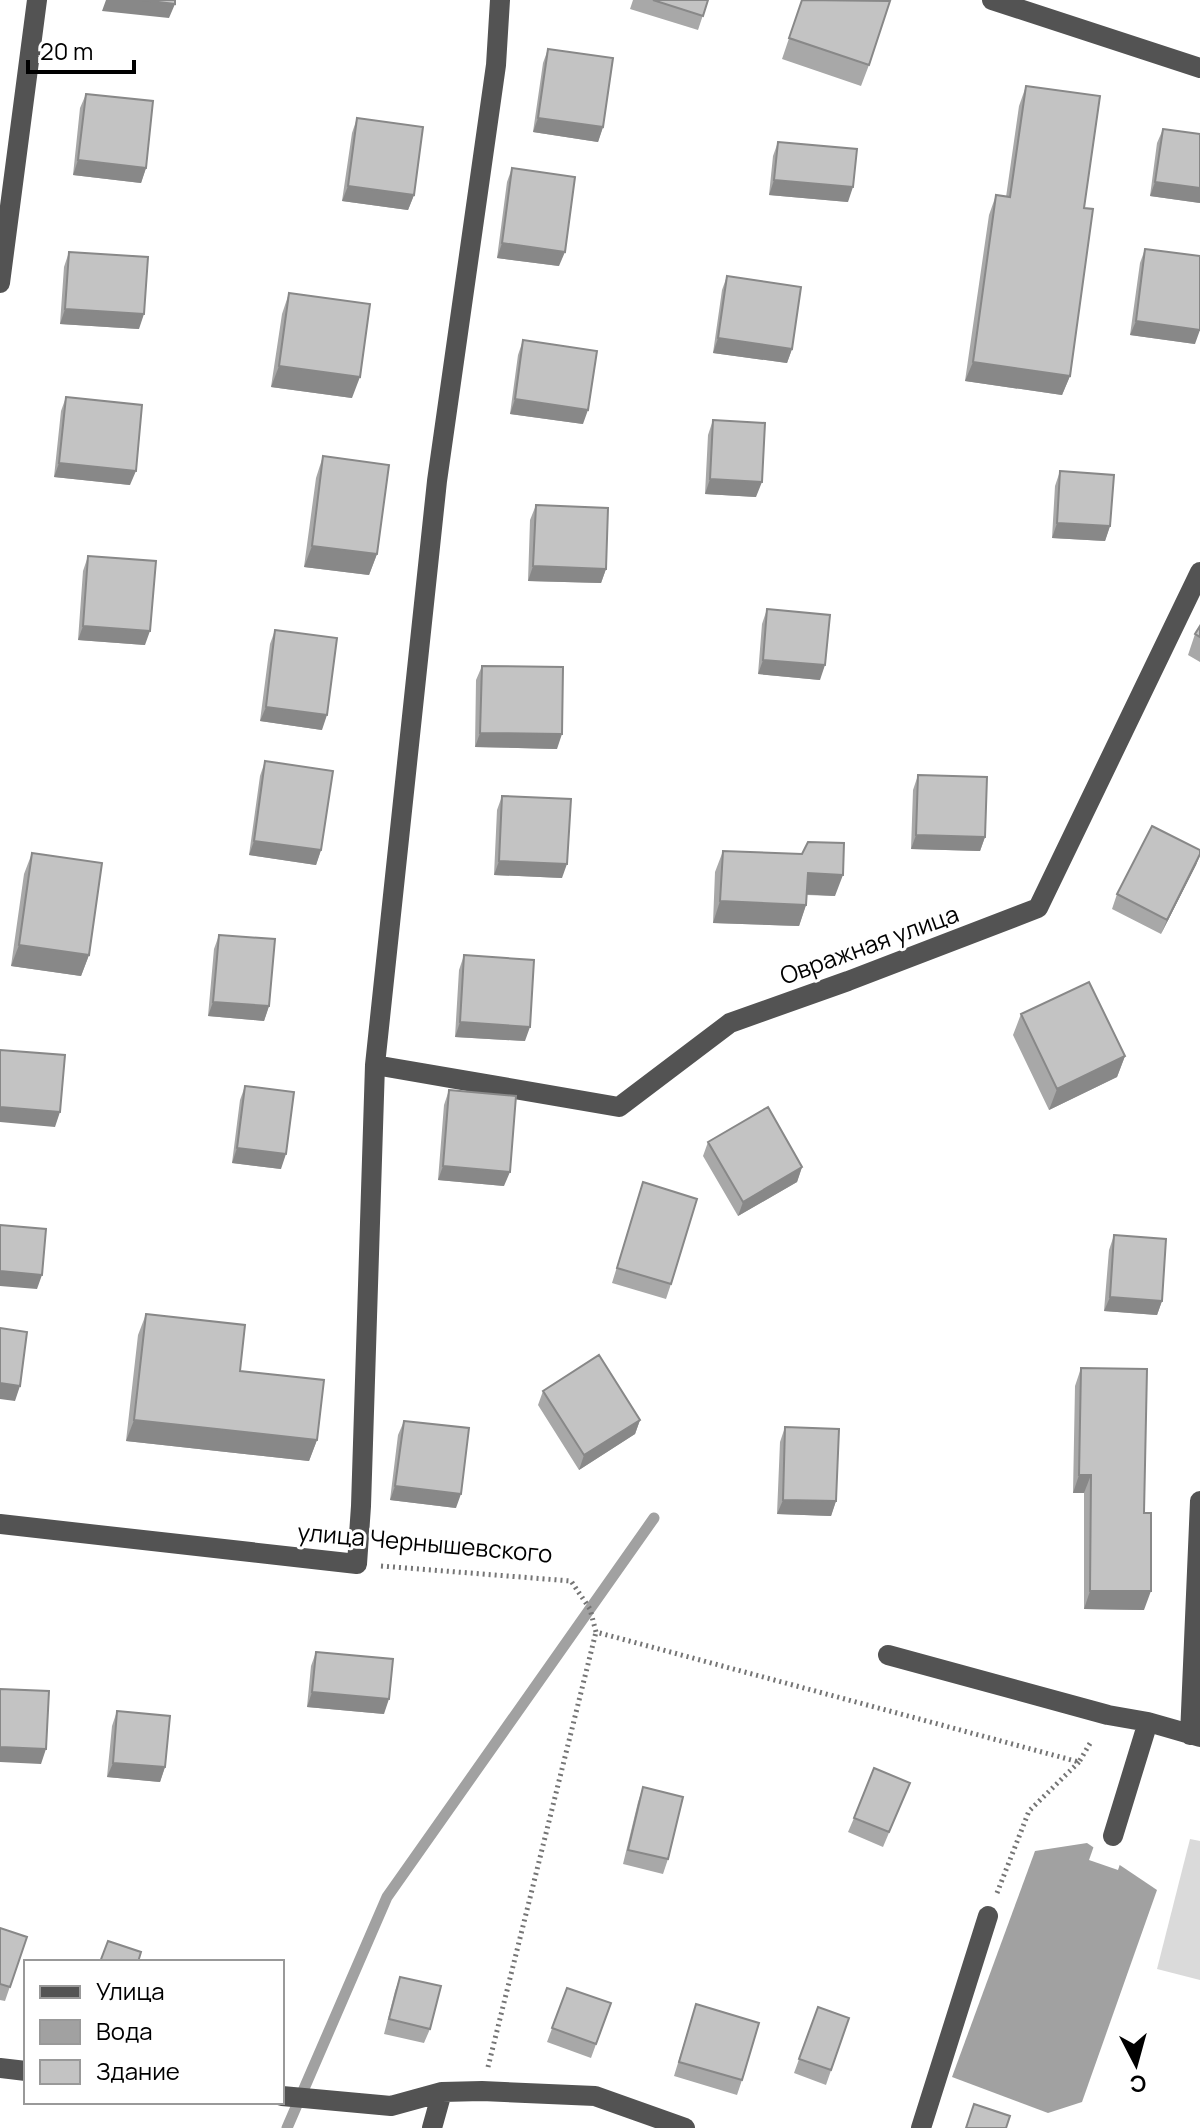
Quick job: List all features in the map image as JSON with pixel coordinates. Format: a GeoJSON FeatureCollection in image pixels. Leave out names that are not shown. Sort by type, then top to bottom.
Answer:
{"type":"FeatureCollection","features":[{"type":"Feature","properties":{"kind":"street"},"geometry":{"type":"LineString","coordinates":[[0,283],[37,0]]}},
{"type":"Feature","properties":{"kind":"street"},"geometry":{"type":"LineString","coordinates":[[357,1564],[375,1065],[437,481],[496,65],[500,0]]}},
{"type":"Feature","properties":{"kind":"street"},"geometry":{"type":"LineString","coordinates":[[992,0],[1200,68]]}},
{"type":"Feature","properties":{"kind":"street","name":"Овражная улица"},"geometry":{"type":"LineString","coordinates":[[375,1065],[619,1107],[730,1023],[1038,908],[1200,572]]}},
{"type":"Feature","properties":{"kind":"street"},"geometry":{"type":"LineString","coordinates":[[888,1655],[1195,1736],[1200,1501]]}},
{"type":"Feature","properties":{"kind":"street","name":"улица Чернышевского"},"geometry":{"type":"LineString","coordinates":[[0,1524],[357,1564]]}},
{"type":"Feature","properties":{"kind":"street"},"geometry":{"type":"LineString","coordinates":[[1113,1836],[1148,1722]]}},
{"type":"Feature","properties":{"kind":"street"},"geometry":{"type":"LineString","coordinates":[[921,2128],[988,1916]]}},
{"type":"Feature","properties":{"kind":"street"},"geometry":{"type":"LineString","coordinates":[[0,2068],[24,2071]]}},
{"type":"Feature","properties":{"kind":"street"},"geometry":{"type":"LineString","coordinates":[[432,2128],[442,2092]]}},
{"type":"Feature","properties":{"kind":"street"},"geometry":{"type":"LineString","coordinates":[[284,2096],[391,2106],[442,2092],[595,2096],[685,2128]]}},
{"type":"Feature","properties":{"kind":"path","name":"улица Чернышевского"},"geometry":{"type":"LineString","coordinates":[[357,1564],[571,1581],[590,1609],[596,1632]]}},
{"type":"Feature","properties":{"kind":"path"},"geometry":{"type":"LineString","coordinates":[[482,2091],[596,1632],[1079,1762]]}},
{"type":"Feature","properties":{"kind":"path"},"geometry":{"type":"LineString","coordinates":[[988,1916],[1029,1811],[1079,1762],[1108,1715]]}},
{"type":"Feature","properties":{"kind":"shaded area"},"geometry":{"type":"Polygon","coordinates":[[[1190,1839],[1200,1841],[1200,1980],[1157,1969],[1190,1839]]]}},
{"type":"Feature","properties":{"kind":"water"},"geometry":{"type":"Polygon","coordinates":[[[1087,1843],[1157,1890],[1082,2102],[1048,2113],[952,2077],[1035,1851],[1087,1843]]]}},
{"type":"Feature","properties":{"kind":"pier"},"geometry":{"type":"Polygon","coordinates":[[[1095,1843],[1121,1861],[1118,1870],[1089,1860],[1095,1843]]]}},
{"type":"Feature","properties":{"kind":"building"},"geometry":{"type":"Polygon","coordinates":[[[142,0],[175,0],[175,4],[142,0]]]}},
{"type":"Feature","properties":{"kind":"building"},"geometry":{"type":"Polygon","coordinates":[[[653,0],[708,0],[703,16],[653,0]]]}},
{"type":"Feature","properties":{"kind":"building"},"geometry":{"type":"Polygon","coordinates":[[[802,0],[890,1],[869,65],[789,38],[802,0]]]}},
{"type":"Feature","properties":{"kind":"building"},"geometry":{"type":"Polygon","coordinates":[[[548,49],[613,58],[603,127],[538,118],[548,49]]]}},
{"type":"Feature","properties":{"kind":"building"},"geometry":{"type":"Polygon","coordinates":[[[1026,86],[1100,96],[1084,208],[1093,209],[1070,376],[973,362],[996,195],[1010,197],[1026,86]]]}},
{"type":"Feature","properties":{"kind":"building"},"geometry":{"type":"Polygon","coordinates":[[[86,94],[153,101],[146,168],[78,160],[86,94]]]}},
{"type":"Feature","properties":{"kind":"building"},"geometry":{"type":"Polygon","coordinates":[[[357,118],[423,127],[414,195],[348,186],[357,118]]]}},
{"type":"Feature","properties":{"kind":"building"},"geometry":{"type":"Polygon","coordinates":[[[1163,129],[1200,134],[1200,188],[1155,182],[1163,129]]]}},
{"type":"Feature","properties":{"kind":"building"},"geometry":{"type":"Polygon","coordinates":[[[778,142],[857,149],[853,187],[774,180],[778,142]]]}},
{"type":"Feature","properties":{"kind":"building"},"geometry":{"type":"Polygon","coordinates":[[[512,168],[575,177],[565,252],[502,243],[512,168]]]}},
{"type":"Feature","properties":{"kind":"building"},"geometry":{"type":"Polygon","coordinates":[[[1145,249],[1200,256],[1200,330],[1136,321],[1145,249]]]}},
{"type":"Feature","properties":{"kind":"building"},"geometry":{"type":"Polygon","coordinates":[[[69,252],[148,257],[144,314],[65,309],[69,252]]]}},
{"type":"Feature","properties":{"kind":"building"},"geometry":{"type":"Polygon","coordinates":[[[727,276],[801,287],[792,349],[718,338],[727,276]]]}},
{"type":"Feature","properties":{"kind":"building"},"geometry":{"type":"Polygon","coordinates":[[[289,293],[370,304],[360,377],[279,366],[289,293]]]}},
{"type":"Feature","properties":{"kind":"building"},"geometry":{"type":"Polygon","coordinates":[[[523,340],[597,351],[588,410],[515,399],[523,340]]]}},
{"type":"Feature","properties":{"kind":"building"},"geometry":{"type":"Polygon","coordinates":[[[66,397],[142,405],[136,471],[59,463],[66,397]]]}},
{"type":"Feature","properties":{"kind":"building"},"geometry":{"type":"Polygon","coordinates":[[[713,420],[765,423],[762,482],[710,479],[713,420]]]}},
{"type":"Feature","properties":{"kind":"building"},"geometry":{"type":"Polygon","coordinates":[[[323,456],[389,465],[377,554],[312,546],[323,456]]]}},
{"type":"Feature","properties":{"kind":"building"},"geometry":{"type":"Polygon","coordinates":[[[1060,471],[1114,475],[1110,526],[1057,523],[1060,471]]]}},
{"type":"Feature","properties":{"kind":"building"},"geometry":{"type":"Polygon","coordinates":[[[536,505],[608,508],[606,569],[533,566],[536,505]]]}},
{"type":"Feature","properties":{"kind":"building"},"geometry":{"type":"Polygon","coordinates":[[[88,556],[156,561],[150,631],[83,626],[88,556]]]}},
{"type":"Feature","properties":{"kind":"building"},"geometry":{"type":"Polygon","coordinates":[[[767,609],[830,615],[825,665],[763,660],[767,609]]]}},
{"type":"Feature","properties":{"kind":"building"},"geometry":{"type":"Polygon","coordinates":[[[275,630],[337,638],[327,715],[266,707],[275,630]]]}},
{"type":"Feature","properties":{"kind":"building"},"geometry":{"type":"Polygon","coordinates":[[[482,666],[563,667],[562,734],[480,733],[482,666]]]}},
{"type":"Feature","properties":{"kind":"building"},"geometry":{"type":"Polygon","coordinates":[[[265,761],[333,771],[321,850],[254,841],[265,761]]]}},
{"type":"Feature","properties":{"kind":"building"},"geometry":{"type":"Polygon","coordinates":[[[918,775],[987,777],[985,837],[916,835],[918,775]]]}},
{"type":"Feature","properties":{"kind":"building"},"geometry":{"type":"Polygon","coordinates":[[[502,796],[571,799],[567,864],[499,861],[502,796]]]}},
{"type":"Feature","properties":{"kind":"building"},"geometry":{"type":"Polygon","coordinates":[[[1152,826],[1200,850],[1167,920],[1117,894],[1152,826]]]}},
{"type":"Feature","properties":{"kind":"building"},"geometry":{"type":"Polygon","coordinates":[[[808,842],[844,843],[843,875],[808,873],[806,905],[720,901],[723,851],[802,854],[808,842]]]}},
{"type":"Feature","properties":{"kind":"building"},"geometry":{"type":"Polygon","coordinates":[[[32,853],[102,863],[89,955],[19,945],[32,853]]]}},
{"type":"Feature","properties":{"kind":"building"},"geometry":{"type":"Polygon","coordinates":[[[219,935],[275,939],[269,1006],[213,1002],[219,935]]]}},
{"type":"Feature","properties":{"kind":"building"},"geometry":{"type":"Polygon","coordinates":[[[464,955],[534,960],[530,1027],[460,1022],[464,955]]]}},
{"type":"Feature","properties":{"kind":"building"},"geometry":{"type":"Polygon","coordinates":[[[1089,982],[1125,1056],[1057,1089],[1021,1014],[1089,982]]]}},
{"type":"Feature","properties":{"kind":"building"},"geometry":{"type":"Polygon","coordinates":[[[0,1050],[65,1055],[60,1112],[0,1107],[0,1050]]]}},
{"type":"Feature","properties":{"kind":"building"},"geometry":{"type":"Polygon","coordinates":[[[245,1086],[294,1092],[286,1154],[237,1148],[245,1086]]]}},
{"type":"Feature","properties":{"kind":"building"},"geometry":{"type":"Polygon","coordinates":[[[449,1090],[516,1096],[510,1172],[443,1166],[449,1090]]]}},
{"type":"Feature","properties":{"kind":"building"},"geometry":{"type":"Polygon","coordinates":[[[768,1107],[802,1167],[743,1202],[708,1142],[768,1107]]]}},
{"type":"Feature","properties":{"kind":"building"},"geometry":{"type":"Polygon","coordinates":[[[643,1182],[697,1199],[671,1284],[617,1268],[643,1182]]]}},
{"type":"Feature","properties":{"kind":"building"},"geometry":{"type":"Polygon","coordinates":[[[0,1225],[46,1229],[42,1275],[0,1271],[0,1225]]]}},
{"type":"Feature","properties":{"kind":"building"},"geometry":{"type":"Polygon","coordinates":[[[1114,1235],[1166,1239],[1162,1301],[1110,1297],[1114,1235]]]}},
{"type":"Feature","properties":{"kind":"building"},"geometry":{"type":"Polygon","coordinates":[[[146,1314],[245,1325],[240,1371],[324,1380],[317,1440],[134,1420],[146,1314]]]}},
{"type":"Feature","properties":{"kind":"building"},"geometry":{"type":"Polygon","coordinates":[[[0,1328],[27,1332],[20,1386],[0,1383],[0,1328]]]}},
{"type":"Feature","properties":{"kind":"building"},"geometry":{"type":"Polygon","coordinates":[[[599,1355],[640,1420],[584,1455],[543,1391],[599,1355]]]}},
{"type":"Feature","properties":{"kind":"building"},"geometry":{"type":"Polygon","coordinates":[[[1081,1368],[1147,1369],[1144,1513],[1151,1513],[1151,1591],[1090,1591],[1091,1475],[1079,1475],[1081,1368]]]}},
{"type":"Feature","properties":{"kind":"building"},"geometry":{"type":"Polygon","coordinates":[[[404,1421],[469,1428],[461,1494],[395,1486],[404,1421]]]}},
{"type":"Feature","properties":{"kind":"building"},"geometry":{"type":"Polygon","coordinates":[[[785,1427],[839,1429],[836,1501],[783,1500],[785,1427]]]}},
{"type":"Feature","properties":{"kind":"building"},"geometry":{"type":"Polygon","coordinates":[[[316,1652],[393,1659],[389,1699],[312,1692],[316,1652]]]}},
{"type":"Feature","properties":{"kind":"building"},"geometry":{"type":"Polygon","coordinates":[[[0,1689],[49,1691],[46,1749],[0,1747],[0,1689]]]}},
{"type":"Feature","properties":{"kind":"building"},"geometry":{"type":"Polygon","coordinates":[[[117,1711],[170,1716],[165,1767],[113,1763],[117,1711]]]}},
{"type":"Feature","properties":{"kind":"building"},"geometry":{"type":"Polygon","coordinates":[[[874,1768],[910,1783],[889,1832],[854,1818],[874,1768]]]}},
{"type":"Feature","properties":{"kind":"building"},"geometry":{"type":"Polygon","coordinates":[[[643,1787],[683,1797],[668,1859],[628,1850],[643,1787]]]}},
{"type":"Feature","properties":{"kind":"building"},"geometry":{"type":"Polygon","coordinates":[[[0,1928],[27,1937],[10,1987],[0,1984],[0,1928]]]}},
{"type":"Feature","properties":{"kind":"building"},"geometry":{"type":"Polygon","coordinates":[[[108,1941],[141,1952],[139,1960],[101,1960],[108,1941]]]}},
{"type":"Feature","properties":{"kind":"building"},"geometry":{"type":"Polygon","coordinates":[[[400,1977],[441,1986],[430,2029],[389,2019],[400,1977]]]}},
{"type":"Feature","properties":{"kind":"building"},"geometry":{"type":"Polygon","coordinates":[[[567,1988],[611,2003],[596,2044],[552,2028],[567,1988]]]}},
{"type":"Feature","properties":{"kind":"building"},"geometry":{"type":"Polygon","coordinates":[[[696,2004],[759,2023],[742,2080],[679,2062],[696,2004]]]}},
{"type":"Feature","properties":{"kind":"building"},"geometry":{"type":"Polygon","coordinates":[[[818,2007],[849,2018],[831,2070],[799,2059],[818,2007]]]}},
{"type":"Feature","properties":{"kind":"building"},"geometry":{"type":"Polygon","coordinates":[[[974,2104],[1010,2116],[1006,2128],[966,2128],[974,2104]]]}},
{"type":"Feature","properties":{"kind":"waterway"},"geometry":{"type":"LineString","coordinates":[[287,2128],[387,1897],[654,1518]]}}]}
